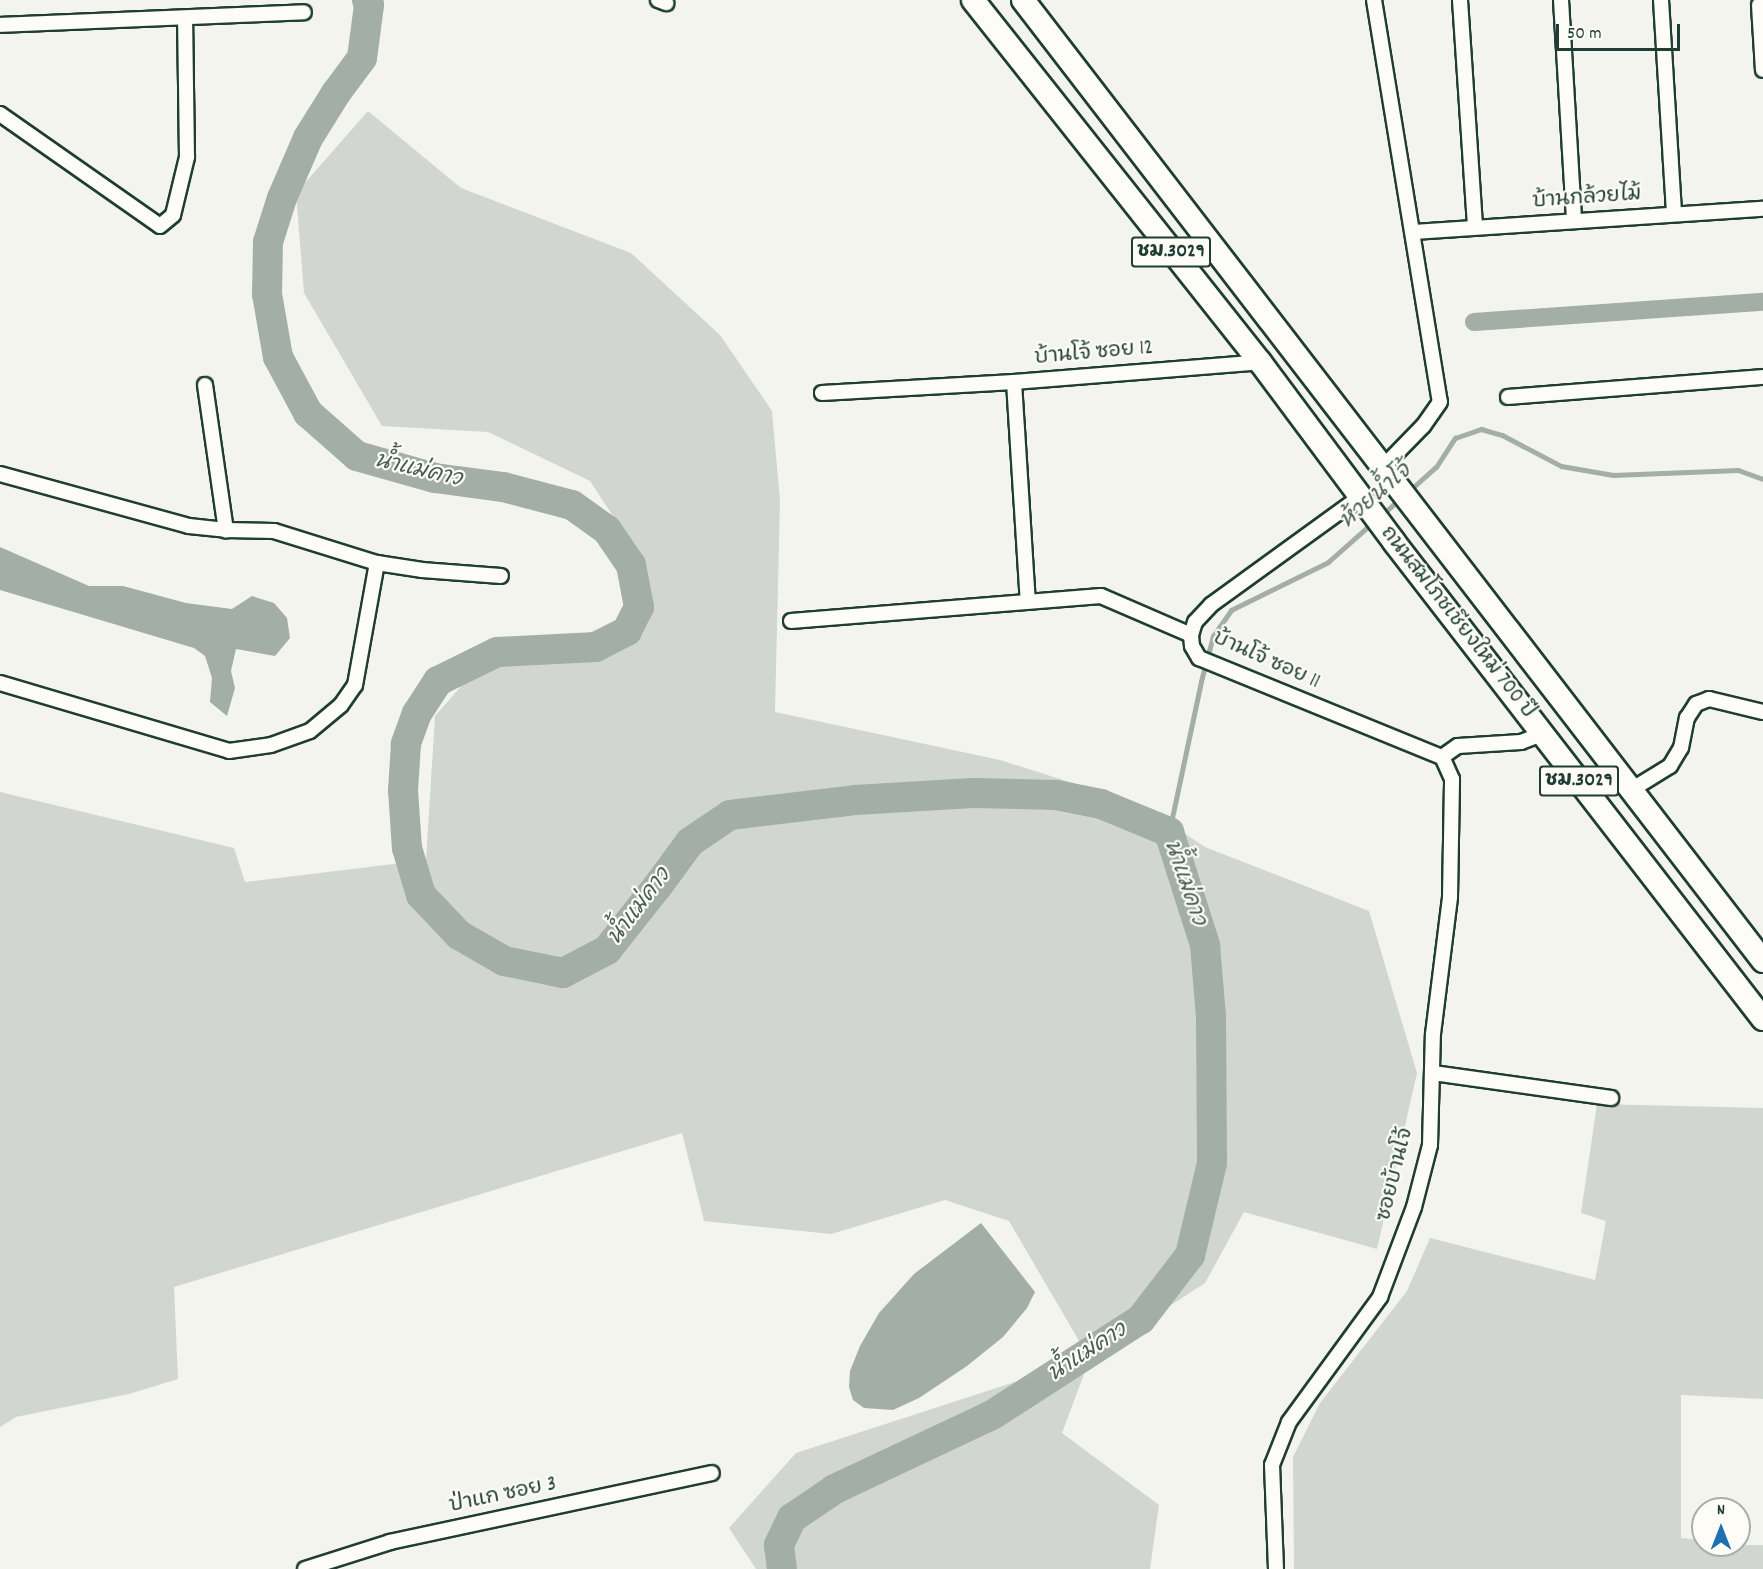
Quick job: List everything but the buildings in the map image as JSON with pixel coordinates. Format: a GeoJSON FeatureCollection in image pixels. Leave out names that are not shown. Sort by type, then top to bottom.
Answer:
{"type":"FeatureCollection","features":[{"type":"Feature","properties":{"kind":"main road","name":"ถนนสมโภชเชียงใหม่ 700 ปี"},"geometry":{"type":"LineString","coordinates":[[973,0],[1260,362],[1394,542],[1763,1019]]}},
{"type":"Feature","properties":{"kind":"main road","name":"ถนนสมโภชเชียงใหม่ 700 ปี"},"geometry":{"type":"LineString","coordinates":[[1023,0],[1763,961]]}},
{"type":"Feature","properties":{"kind":"street"},"geometry":{"type":"LineString","coordinates":[[1374,0],[1440,402],[1423,426],[1383,466]]}},
{"type":"Feature","properties":{"kind":"street"},"geometry":{"type":"LineString","coordinates":[[1460,0],[1475,227]]}},
{"type":"Feature","properties":{"kind":"street"},"geometry":{"type":"LineString","coordinates":[[1561,0],[1574,221]]}},
{"type":"Feature","properties":{"kind":"street"},"geometry":{"type":"LineString","coordinates":[[1661,0],[1674,214]]}},
{"type":"Feature","properties":{"kind":"street"},"geometry":{"type":"LineString","coordinates":[[1759,5],[1763,70]]}},
{"type":"Feature","properties":{"kind":"street"},"geometry":{"type":"LineString","coordinates":[[0,25],[303,12]]}},
{"type":"Feature","properties":{"kind":"street"},"geometry":{"type":"LineString","coordinates":[[0,114],[160,226],[173,215],[187,157],[185,18]]}},
{"type":"Feature","properties":{"kind":"street","name":"บ้านกล้วยไม้"},"geometry":{"type":"LineString","coordinates":[[1413,232],[1763,209]]}},
{"type":"Feature","properties":{"kind":"street","name":"บ้านโจ้ ซอย 12"},"geometry":{"type":"LineString","coordinates":[[822,393],[932,388],[1260,362]]}},
{"type":"Feature","properties":{"kind":"street"},"geometry":{"type":"LineString","coordinates":[[1508,397],[1763,377]]}},
{"type":"Feature","properties":{"kind":"street"},"geometry":{"type":"LineString","coordinates":[[1014,382],[1028,602]]}},
{"type":"Feature","properties":{"kind":"street"},"geometry":{"type":"LineString","coordinates":[[205,385],[226,530]]}},
{"type":"Feature","properties":{"kind":"street"},"geometry":{"type":"LineString","coordinates":[[0,474],[189,526],[226,530],[274,531],[377,563],[422,570],[501,576]]}},
{"type":"Feature","properties":{"kind":"street","name":"บ้านโจ้ ซอย 11"},"geometry":{"type":"LineString","coordinates":[[1364,501],[1211,605],[1195,622],[1191,635],[1192,646],[1199,658],[1442,757]]}},
{"type":"Feature","properties":{"kind":"street"},"geometry":{"type":"LineString","coordinates":[[0,683],[229,751],[271,745],[310,731],[341,705],[355,685],[377,563]]}},
{"type":"Feature","properties":{"kind":"street"},"geometry":{"type":"LineString","coordinates":[[791,621],[1101,596],[1191,635]]}},
{"type":"Feature","properties":{"kind":"street"},"geometry":{"type":"LineString","coordinates":[[1631,790],[1670,766],[1681,748],[1687,718],[1696,704],[1709,699],[1763,712]]}},
{"type":"Feature","properties":{"kind":"street"},"geometry":{"type":"LineString","coordinates":[[1442,757],[1458,746],[1521,742],[1542,734]]}},
{"type":"Feature","properties":{"kind":"street","name":"ซอยบ้านโจ้"},"geometry":{"type":"LineString","coordinates":[[1276,1569],[1272,1465],[1289,1422],[1380,1297],[1414,1207],[1430,1145],[1433,1034],[1450,897],[1452,779],[1442,757]]}},
{"type":"Feature","properties":{"kind":"street"},"geometry":{"type":"LineString","coordinates":[[1433,1073],[1611,1098]]}},
{"type":"Feature","properties":{"kind":"street","name":"ป่าแก ซอย 3"},"geometry":{"type":"LineString","coordinates":[[305,1569],[390,1542],[712,1473]]}},
{"type":"Feature","properties":{"kind":"shaded area"},"geometry":{"type":"Polygon","coordinates":[[[368,111],[461,188],[631,253],[720,335],[772,411],[780,501],[775,712],[1000,760],[1142,805],[1205,847],[1369,911],[1417,1073],[1377,1249],[1244,1212],[1205,1283],[1090,1358],[1062,1433],[1159,1505],[1150,1569],[756,1569],[729,1528],[796,1453],[1089,1358],[1009,1221],[945,1200],[831,1234],[704,1221],[682,1133],[174,1287],[178,1379],[129,1394],[16,1417],[0,1427],[0,792],[234,848],[245,882],[426,860],[435,716],[477,668],[522,659],[602,656],[646,622],[647,568],[590,481],[488,432],[382,426],[304,293],[296,193],[368,111]]]}},
{"type":"Feature","properties":{"kind":"shaded area"},"geometry":{"type":"Polygon","coordinates":[[[0,547],[89,586],[123,586],[186,603],[232,609],[252,596],[274,603],[287,618],[290,638],[275,656],[236,649],[231,671],[235,688],[227,716],[210,702],[212,678],[205,656],[194,648],[0,590],[0,547]]]}},
{"type":"Feature","properties":{"kind":"shaded area"},"geometry":{"type":"Polygon","coordinates":[[[1597,1104],[1763,1108],[1763,1399],[1681,1395],[1681,1538],[1691,1539],[1691,1557],[1751,1557],[1751,1545],[1763,1545],[1763,1569],[1294,1569],[1293,1457],[1320,1403],[1407,1291],[1430,1238],[1595,1280],[1606,1221],[1581,1213],[1597,1104]]]}},
{"type":"Feature","properties":{"kind":"shaded area"},"geometry":{"type":"Polygon","coordinates":[[[981,1223],[1035,1292],[1027,1308],[1003,1337],[967,1366],[919,1398],[893,1410],[864,1408],[853,1400],[849,1387],[850,1371],[860,1346],[879,1313],[914,1274],[981,1223]]]}},
{"type":"Feature","properties":{"kind":"waterway","name":"น้ำแม่คาว"},"geometry":{"type":"LineString","coordinates":[[367,0],[369,5],[362,58],[336,93],[308,138],[282,198],[268,242],[267,294],[278,357],[308,413],[357,456],[435,478],[503,487],[572,505],[607,530],[631,565],[639,607],[627,631],[596,647],[497,652],[438,681],[417,713],[406,744],[403,790],[407,848],[421,895],[459,935],[504,961],[563,973],[607,950],[690,842],[730,815],[855,800],[973,793],[1056,795],[1101,804],[1169,832],[1205,945],[1211,1016],[1212,1163],[1190,1255],[1141,1319],[992,1415],[835,1489],[792,1518],[779,1545],[782,1569]]}},
{"type":"Feature","properties":{"kind":"waterway"},"geometry":{"type":"LineString","coordinates":[[1474,322],[1763,302]]}},
{"type":"Feature","properties":{"kind":"waterway","name":"ห้วยน้ำโจ้"},"geometry":{"type":"LineString","coordinates":[[1409,491],[1436,467],[1455,438],[1481,429],[1502,435],[1561,466],[1613,475],[1738,470],[1763,479]]}},
{"type":"Feature","properties":{"kind":"waterway","name":"ห้วยน้ำโจ้"},"geometry":{"type":"LineString","coordinates":[[1382,515],[1399,499]]}},
{"type":"Feature","properties":{"kind":"waterway","name":"ห้วยน้ำโจ้"},"geometry":{"type":"LineString","coordinates":[[1169,832],[1201,681],[1213,636],[1231,610],[1328,562],[1372,523]]}}]}
